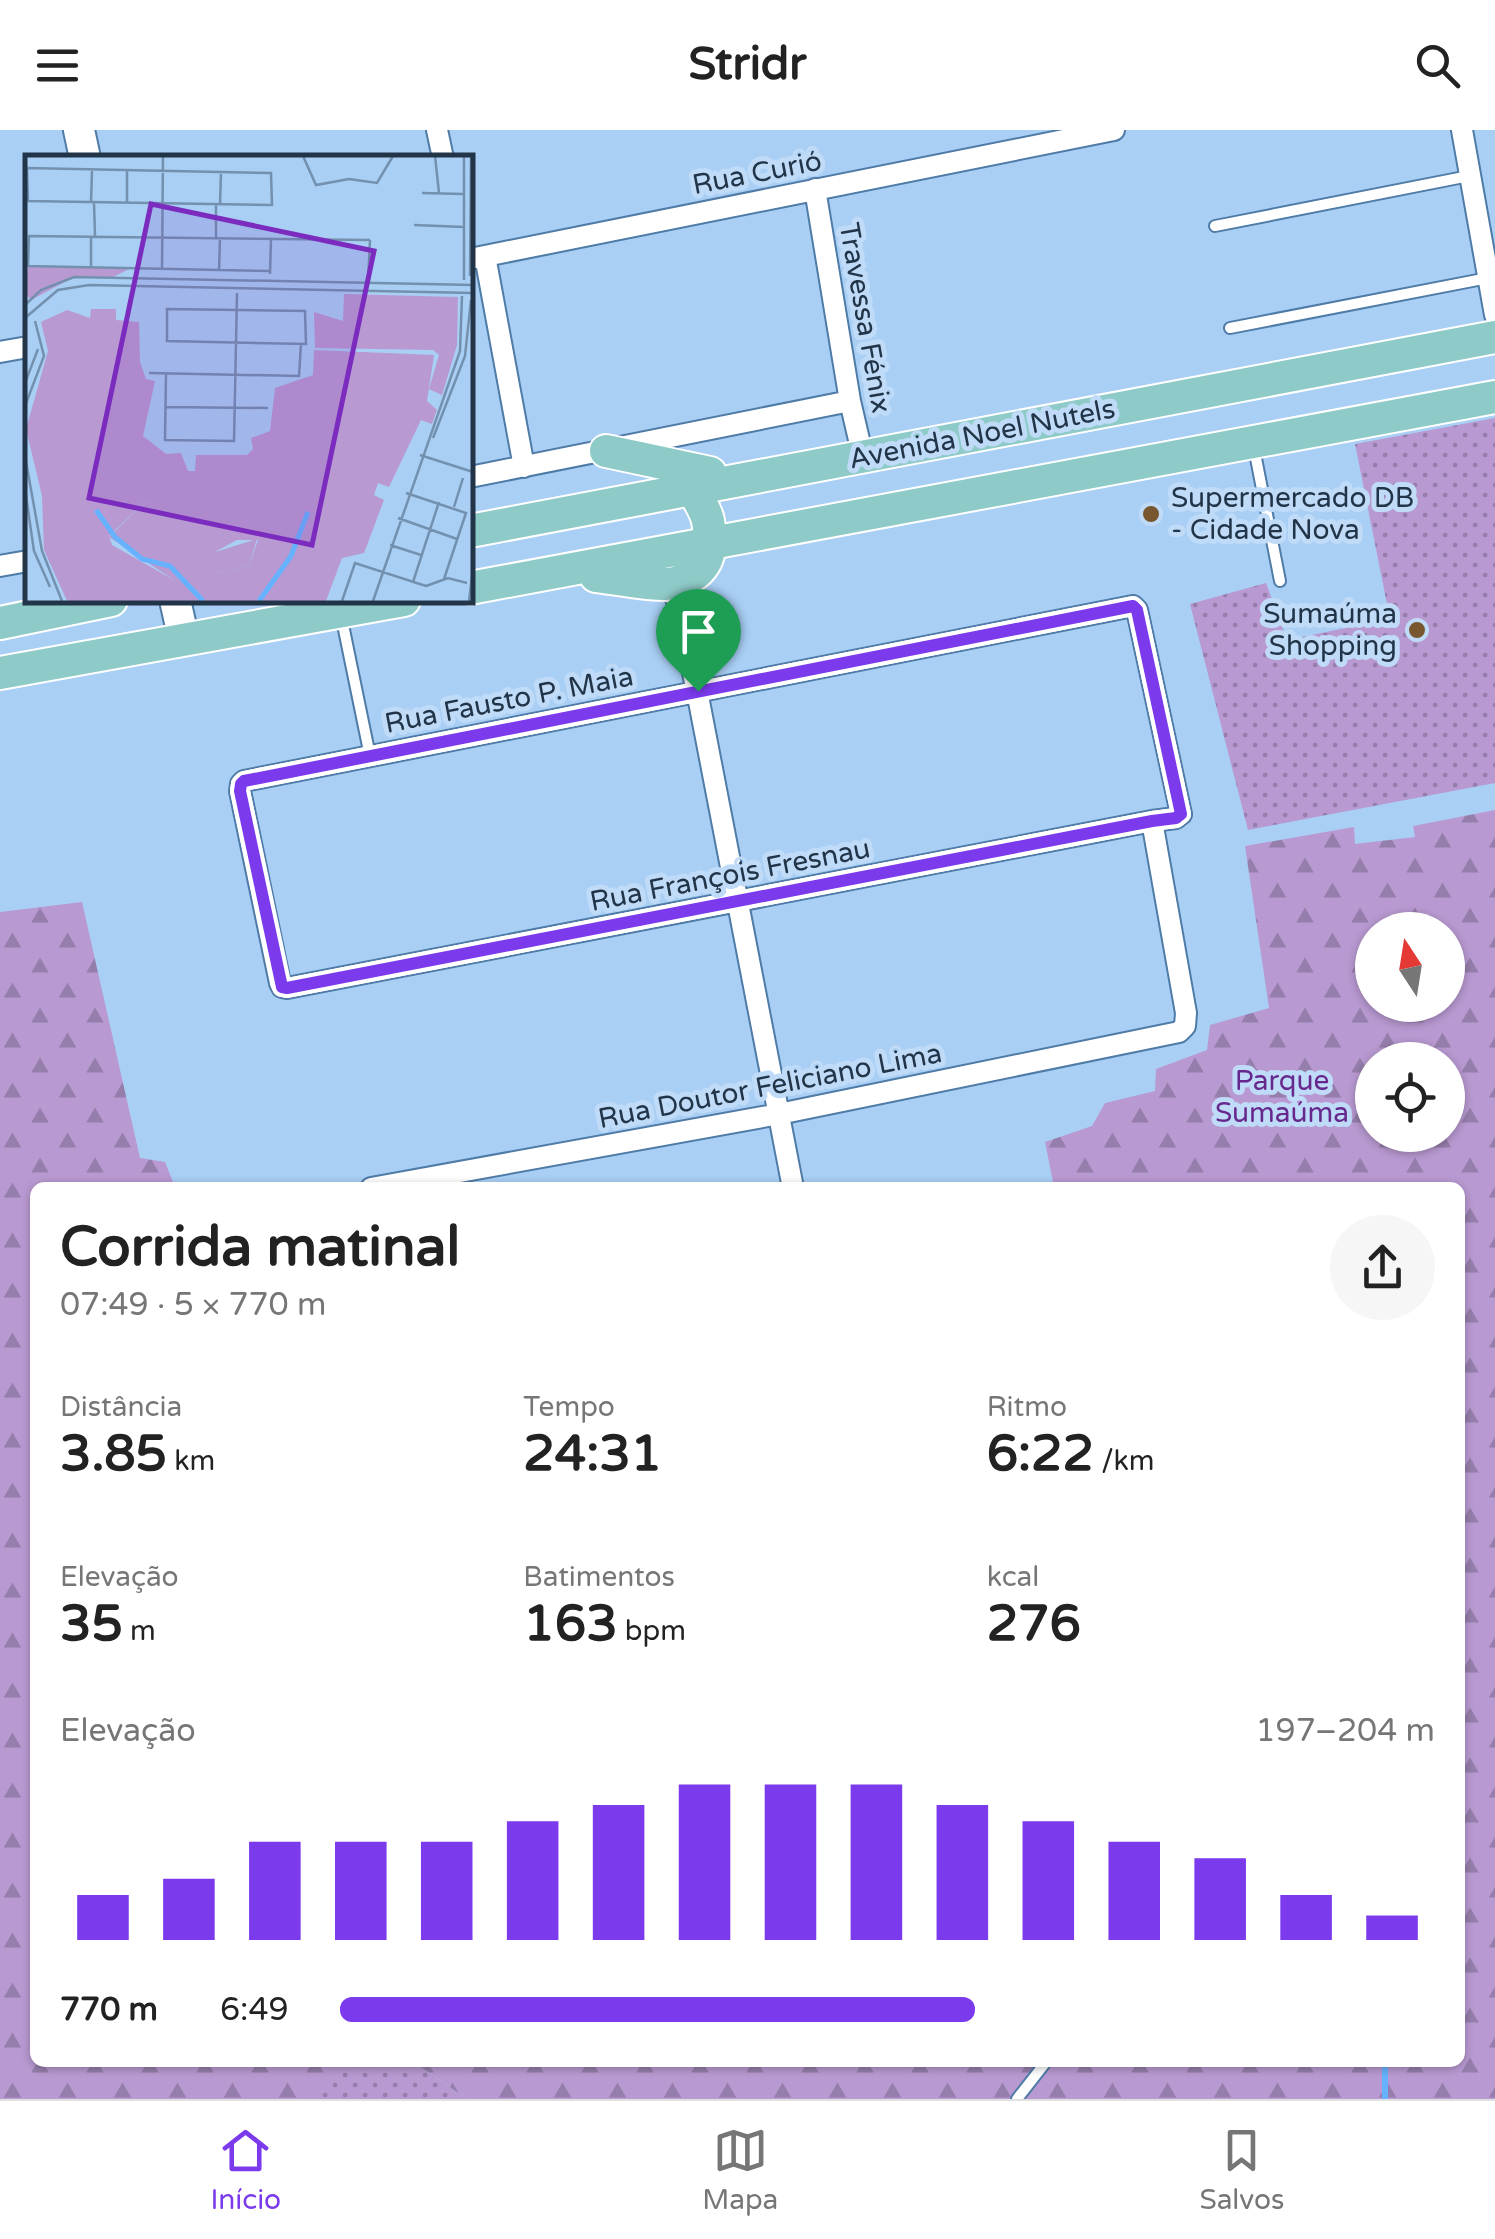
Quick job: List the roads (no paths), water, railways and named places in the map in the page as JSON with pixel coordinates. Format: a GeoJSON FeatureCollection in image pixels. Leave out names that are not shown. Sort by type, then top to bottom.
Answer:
{"type":"FeatureCollection","features":[{"type":"Feature","properties":{"kind":"main road","name":"Avenida Noel Nutels"},"geometry":{"type":"LineString","coordinates":[[472,531],[692,479],[739,480],[1495,338]]}},
{"type":"Feature","properties":{"kind":"main road","name":"Avenida Noel Nutels"},"geometry":{"type":"LineString","coordinates":[[472,588],[1495,397]]}},
{"type":"Feature","properties":{"kind":"main road"},"geometry":{"type":"LineString","coordinates":[[556,572],[672,584],[701,567],[709,556],[712,544],[706,514],[692,479],[606,451]]}},
{"type":"Feature","properties":{"kind":"main road"},"geometry":{"type":"LineString","coordinates":[[0,622],[101,602]]}},
{"type":"Feature","properties":{"kind":"main road"},"geometry":{"type":"LineString","coordinates":[[0,674],[394,602]]}},
{"type":"Feature","properties":{"kind":"street"},"geometry":{"type":"LineString","coordinates":[[80,130],[84,155]]}},
{"type":"Feature","properties":{"kind":"street"},"geometry":{"type":"LineString","coordinates":[[437,130],[441,155]]}},
{"type":"Feature","properties":{"kind":"street","name":"Rua Curió"},"geometry":{"type":"LineString","coordinates":[[477,257],[1114,130]]}},
{"type":"Feature","properties":{"kind":"street"},"geometry":{"type":"LineString","coordinates":[[1462,130],[1495,316]]}},
{"type":"Feature","properties":{"kind":"street","name":"Travessa Fénix"},"geometry":{"type":"LineString","coordinates":[[815,189],[862,457]]}},
{"type":"Feature","properties":{"kind":"street"},"geometry":{"type":"LineString","coordinates":[[477,257],[524,467]]}},
{"type":"Feature","properties":{"kind":"street"},"geometry":{"type":"LineString","coordinates":[[0,352],[25,348]]}},
{"type":"Feature","properties":{"kind":"street"},"geometry":{"type":"LineString","coordinates":[[472,477],[850,401]]}},
{"type":"Feature","properties":{"kind":"street"},"geometry":{"type":"LineString","coordinates":[[692,479],[722,427]]}},
{"type":"Feature","properties":{"kind":"street"},"geometry":{"type":"LineString","coordinates":[[0,566],[25,561]]}},
{"type":"Feature","properties":{"kind":"street"},"geometry":{"type":"LineString","coordinates":[[672,584],[698,691],[792,1182]]}},
{"type":"Feature","properties":{"kind":"street"},"geometry":{"type":"LineString","coordinates":[[175,602],[184,640]]}},
{"type":"Feature","properties":{"kind":"street","name":"Rua Fausto P. Maia"},"geometry":{"type":"LineString","coordinates":[[287,988],[280,983],[240,791],[244,781],[1133,606],[1181,814]]}},
{"type":"Feature","properties":{"kind":"street","name":"Rua François Fresnau"},"geometry":{"type":"LineString","coordinates":[[287,988],[1181,814]]}},
{"type":"Feature","properties":{"kind":"street","name":"Rua Doutor Feliciano Lima"},"geometry":{"type":"LineString","coordinates":[[404,1182],[779,1114],[1179,1032],[1185,1026],[1186,1013],[1152,821]]}},
{"type":"Feature","properties":{"kind":"lane"},"geometry":{"type":"LineString","coordinates":[[1215,226],[1469,176]]}},
{"type":"Feature","properties":{"kind":"lane"},"geometry":{"type":"LineString","coordinates":[[1230,328],[1488,278]]}},
{"type":"Feature","properties":{"kind":"lane"},"geometry":{"type":"LineString","coordinates":[[1252,442],[1280,581]]}},
{"type":"Feature","properties":{"kind":"lane"},"geometry":{"type":"LineString","coordinates":[[341,612],[370,756]]}},
{"type":"Feature","properties":{"kind":"lane"},"geometry":{"type":"LineString","coordinates":[[1017,2099],[1042,2067]]}},
{"type":"Feature","properties":{"kind":"waterway"},"geometry":{"type":"LineString","coordinates":[[1385,2067],[1385,2099]]}},
{"type":"Feature","properties":{"kind":"place","name":"Supermercado DB - Cidade Nova"},"geometry":{"type":"Point","coordinates":[1151,514]}},
{"type":"Feature","properties":{"kind":"place","name":"Sumaúma Shopping"},"geometry":{"type":"Point","coordinates":[1417,630]}},
{"type":"Feature","properties":{"kind":"park label","name":"Parque Sumaúma"},"geometry":{"type":"Point","coordinates":[1282,1097]}}]}
